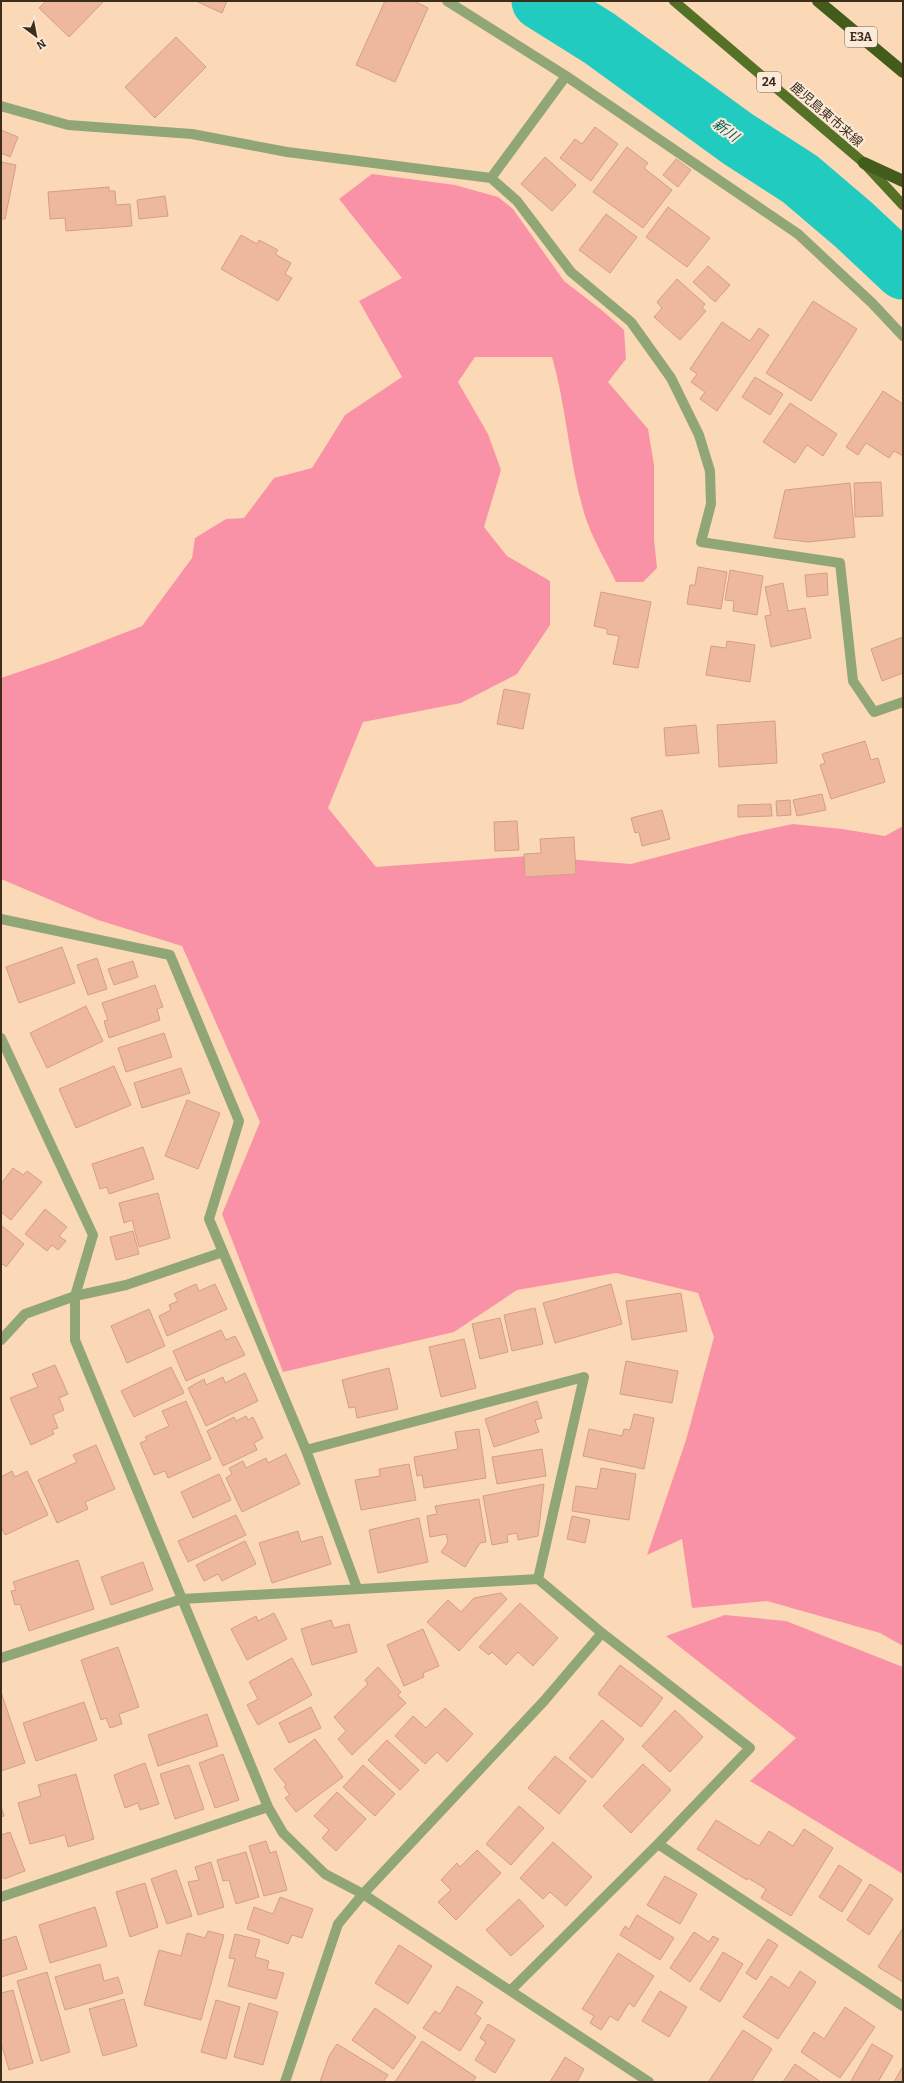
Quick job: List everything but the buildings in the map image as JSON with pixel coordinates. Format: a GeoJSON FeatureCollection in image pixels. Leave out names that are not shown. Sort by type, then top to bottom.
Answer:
{"type":"FeatureCollection","features":[{"type":"Feature","properties":{"kind":"highway","name":"E3A"},"geometry":{"type":"LineString","coordinates":[[818,1],[903,72]]}},
{"type":"Feature","properties":{"kind":"highway"},"geometry":{"type":"LineString","coordinates":[[864,163],[903,181]]}},
{"type":"Feature","properties":{"kind":"main road","name":"鹿児島東市来線"},"geometry":{"type":"LineString","coordinates":[[674,1],[864,163],[903,205]]}},
{"type":"Feature","properties":{"kind":"street"},"geometry":{"type":"LineString","coordinates":[[447,1],[566,76],[798,234],[872,303],[903,336]]}},
{"type":"Feature","properties":{"kind":"street"},"geometry":{"type":"LineString","coordinates":[[491,178],[566,76]]}},
{"type":"Feature","properties":{"kind":"street"},"geometry":{"type":"LineString","coordinates":[[1,106],[68,125],[192,134],[286,152],[491,178],[517,201],[571,272],[631,322],[671,378],[699,435],[710,471],[711,504],[701,542],[840,564],[853,681],[874,712],[903,702]]}},
{"type":"Feature","properties":{"kind":"street"},"geometry":{"type":"LineString","coordinates":[[1,920],[170,955],[239,1121],[209,1219],[306,1450],[357,1588]]}},
{"type":"Feature","properties":{"kind":"street"},"geometry":{"type":"LineString","coordinates":[[1,1038],[92,1235],[75,1296],[75,1340],[268,1807],[283,1833],[325,1874],[363,1894],[650,2082]]}},
{"type":"Feature","properties":{"kind":"street"},"geometry":{"type":"LineString","coordinates":[[1,1340],[25,1314],[75,1296],[126,1285],[224,1252]]}},
{"type":"Feature","properties":{"kind":"street"},"geometry":{"type":"LineString","coordinates":[[306,1450],[584,1377],[538,1579]]}},
{"type":"Feature","properties":{"kind":"street"},"geometry":{"type":"LineString","coordinates":[[1,1658],[182,1599],[538,1579],[602,1633],[750,1748],[658,1844],[511,1990]]}},
{"type":"Feature","properties":{"kind":"street"},"geometry":{"type":"LineString","coordinates":[[285,2082],[338,1924],[363,1894],[544,1701],[602,1633]]}},
{"type":"Feature","properties":{"kind":"street"},"geometry":{"type":"LineString","coordinates":[[1,1897],[268,1807]]}},
{"type":"Feature","properties":{"kind":"street"},"geometry":{"type":"LineString","coordinates":[[658,1844],[903,2006]]}},
{"type":"Feature","properties":{"kind":"shaded area"},"geometry":{"type":"Polygon","coordinates":[[[372,174],[455,185],[498,197],[513,209],[564,281],[604,312],[624,330],[626,359],[608,382],[648,429],[654,465],[654,539],[657,568],[643,582],[616,582],[591,533],[575,477],[561,396],[552,357],[475,357],[458,382],[488,434],[501,470],[484,527],[507,556],[550,581],[550,625],[517,674],[461,703],[363,722],[328,808],[376,867],[528,856],[631,864],[741,835],[793,824],[842,829],[885,836],[903,826],[903,1646],[880,1633],[767,1601],[692,1608],[682,1539],[647,1555],[686,1440],[714,1337],[698,1293],[616,1273],[517,1290],[454,1332],[283,1372],[222,1214],[260,1122],[182,946],[98,920],[1,879],[1,678],[57,659],[142,626],[192,558],[195,538],[226,519],[244,518],[274,478],[312,468],[345,415],[402,377],[359,301],[402,278],[339,199],[372,174]]]}},
{"type":"Feature","properties":{"kind":"shaded area"},"geometry":{"type":"Polygon","coordinates":[[[725,1615],[786,1621],[903,1667],[903,1874],[750,1781],[796,1738],[666,1636],[725,1615]]]}},
{"type":"Feature","properties":{"kind":"waterway","name":"新川"},"geometry":{"type":"LineString","coordinates":[[540,1],[599,38],[738,139],[800,179],[854,225],[903,271]]}}]}
